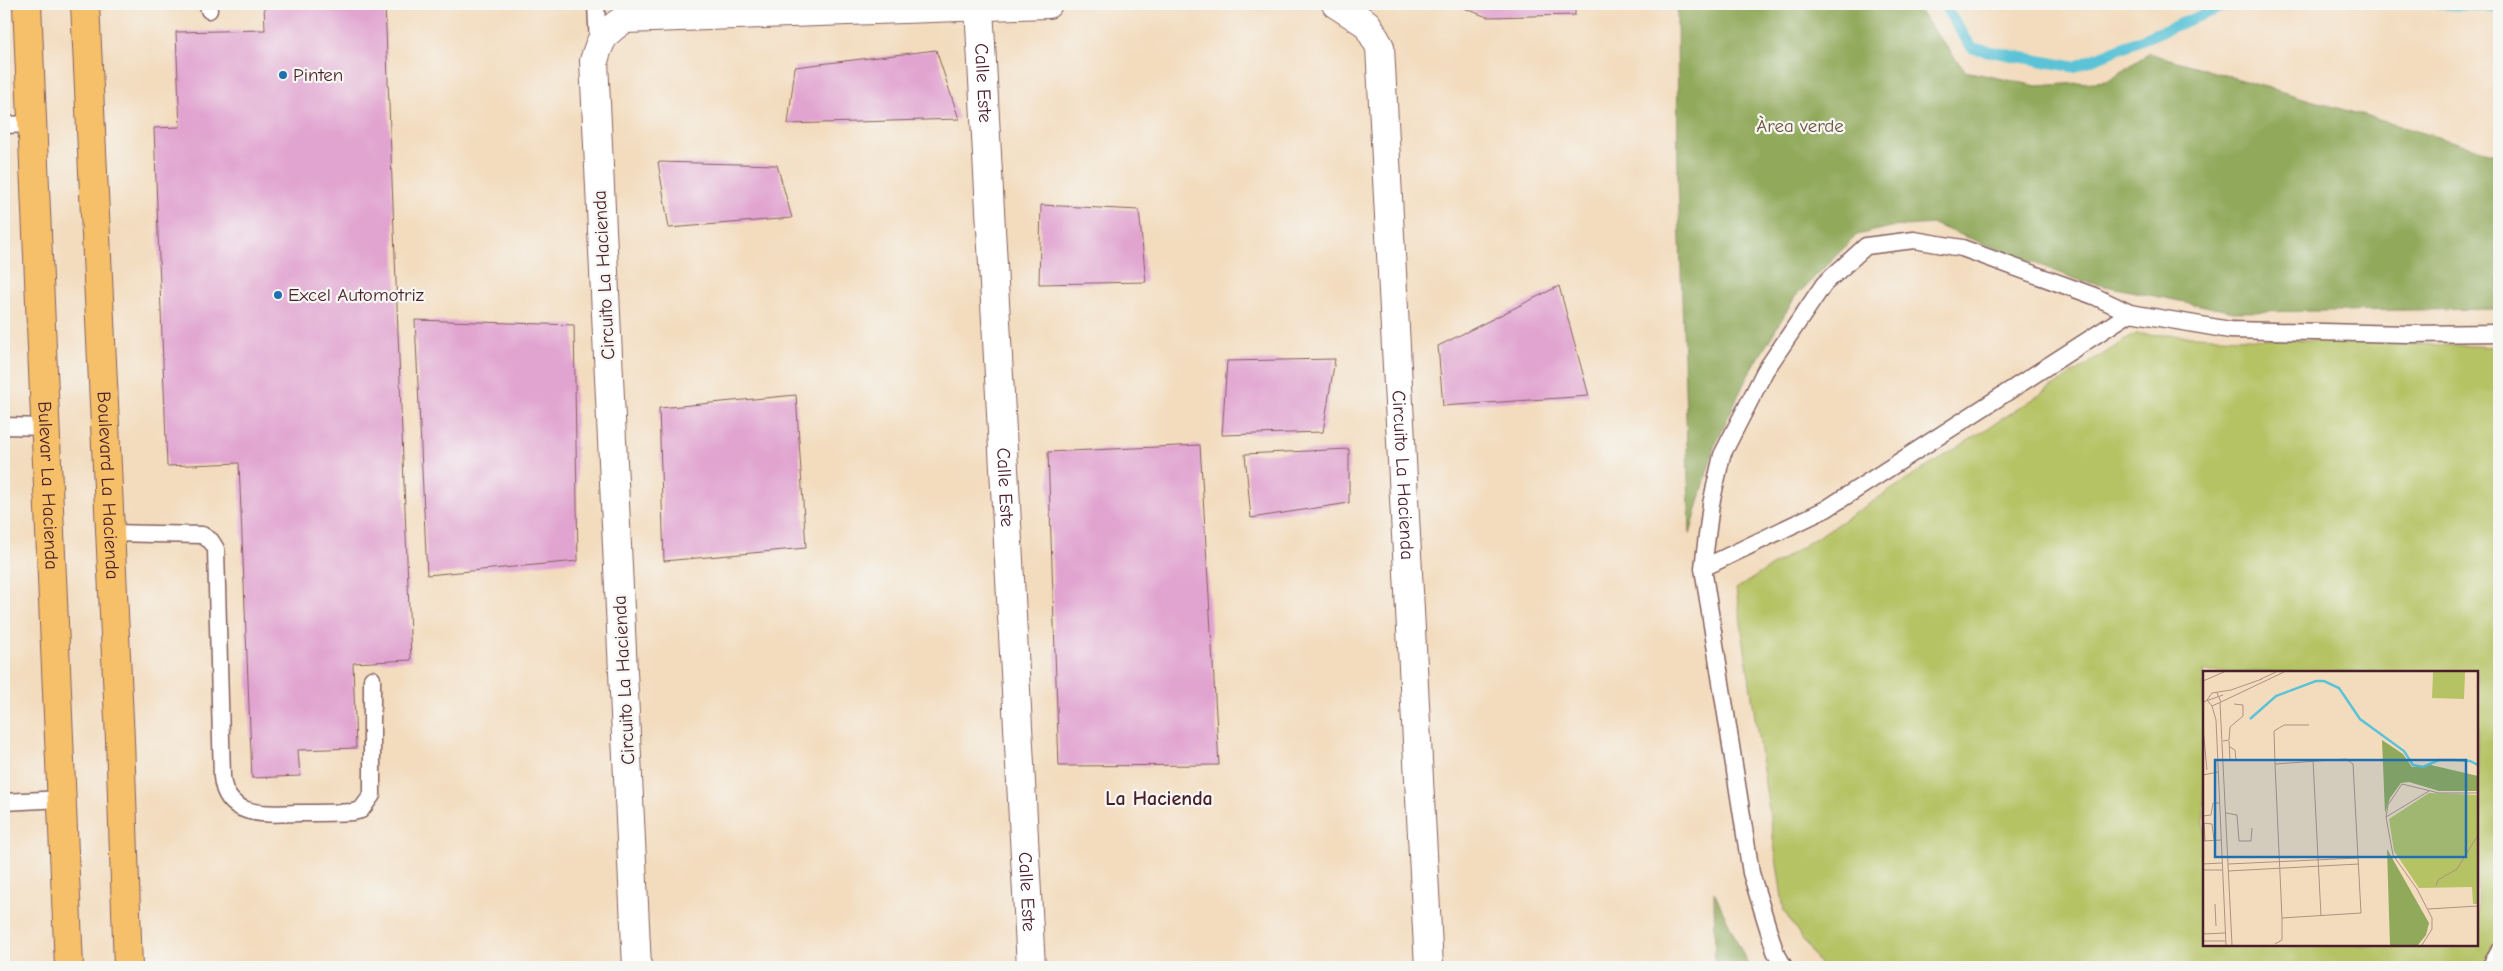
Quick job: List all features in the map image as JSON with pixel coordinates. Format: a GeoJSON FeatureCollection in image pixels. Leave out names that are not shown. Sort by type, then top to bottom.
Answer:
{"type":"FeatureCollection","features":[{"type":"Feature","properties":{"kind":"main road","name":"Bulevar La Hacienda"},"geometry":{"type":"LineString","coordinates":[[27,4],[69,967]]}},
{"type":"Feature","properties":{"kind":"main road","name":"Boulevard La Hacienda"},"geometry":{"type":"LineString","coordinates":[[85,4],[128,967]]}},
{"type":"Feature","properties":{"kind":"main road"},"geometry":{"type":"LineString","coordinates":[[68,926],[85,967]]}},
{"type":"Feature","properties":{"kind":"street"},"geometry":{"type":"LineString","coordinates":[[598,45],[608,29],[624,19],[1048,4]]}},
{"type":"Feature","properties":{"kind":"street","name":"Circuito La Hacienda"},"geometry":{"type":"LineString","coordinates":[[1336,4],[1367,24],[1380,47],[1429,967]]}},
{"type":"Feature","properties":{"kind":"street","name":"Calle Este"},"geometry":{"type":"LineString","coordinates":[[979,7],[1031,967]]}},
{"type":"Feature","properties":{"kind":"street","name":"Circuito La Hacienda"},"geometry":{"type":"LineString","coordinates":[[598,45],[594,61],[637,967]]}},
{"type":"Feature","properties":{"kind":"lane"},"geometry":{"type":"LineString","coordinates":[[596,4],[598,45]]}},
{"type":"Feature","properties":{"kind":"lane"},"geometry":{"type":"LineString","coordinates":[[4,125],[32,124]]}},
{"type":"Feature","properties":{"kind":"lane"},"geometry":{"type":"LineString","coordinates":[[1784,967],[1775,951],[1750,873],[1703,568],[1711,504],[1722,455],[1765,371],[1824,284],[1866,246],[1914,240],[1962,248],[2094,296],[2130,313],[2230,330],[2408,334],[2499,333]]}},
{"type":"Feature","properties":{"kind":"lane"},"geometry":{"type":"LineString","coordinates":[[1703,568],[1826,508],[2130,313]]}},
{"type":"Feature","properties":{"kind":"lane"},"geometry":{"type":"LineString","coordinates":[[4,426],[46,427]]}},
{"type":"Feature","properties":{"kind":"lane"},"geometry":{"type":"LineString","coordinates":[[110,533],[202,535],[211,541],[216,549],[222,777],[223,789],[236,805],[261,814],[353,812],[361,810],[372,795],[372,679]]}},
{"type":"Feature","properties":{"kind":"lane"},"geometry":{"type":"LineString","coordinates":[[4,802],[62,799]]}},
{"type":"Feature","properties":{"kind":"lane"},"geometry":{"type":"LineString","coordinates":[[2490,967],[2499,952]]}},
{"type":"Feature","properties":{"kind":"green space","name":"Àrea verde"},"geometry":{"type":"Polygon","coordinates":[[[1677,4],[1914,4],[1965,71],[2037,86],[2107,81],[2149,53],[2499,155],[2499,309],[2234,312],[2081,281],[1933,224],[1891,227],[1857,235],[1795,297],[1746,379],[1714,447],[1690,535],[1678,181],[1677,4]]]}},
{"type":"Feature","properties":{"kind":"green space"},"geometry":{"type":"Polygon","coordinates":[[[2135,334],[2499,347],[2499,967],[1821,967],[1784,911],[1736,589],[2135,334]]]}},
{"type":"Feature","properties":{"kind":"green space"},"geometry":{"type":"Polygon","coordinates":[[[1714,892],[1749,967],[1715,967],[1714,892]]]}},
{"type":"Feature","properties":{"kind":"building","name":"Excel Automotriz"},"geometry":{"type":"Polygon","coordinates":[[[264,4],[385,4],[411,660],[353,663],[356,748],[298,750],[300,776],[252,778],[239,463],[167,466],[154,128],[180,127],[176,32],[265,30],[264,4]]]}},
{"type":"Feature","properties":{"kind":"building"},"geometry":{"type":"Polygon","coordinates":[[[1454,4],[1575,4],[1575,15],[1487,17],[1454,4]]]}},
{"type":"Feature","properties":{"kind":"building"},"geometry":{"type":"Polygon","coordinates":[[[936,50],[959,119],[788,124],[795,67],[936,50]]]}},
{"type":"Feature","properties":{"kind":"building"},"geometry":{"type":"Polygon","coordinates":[[[658,162],[777,165],[792,218],[669,228],[658,162]]]}},
{"type":"Feature","properties":{"kind":"building"},"geometry":{"type":"Polygon","coordinates":[[[1041,205],[1139,210],[1146,282],[1039,284],[1041,205]]]}},
{"type":"Feature","properties":{"kind":"building"},"geometry":{"type":"Polygon","coordinates":[[[1559,286],[1589,396],[1443,406],[1438,346],[1559,286]]]}},
{"type":"Feature","properties":{"kind":"building"},"geometry":{"type":"Polygon","coordinates":[[[415,320],[574,325],[578,561],[427,575],[415,320]]]}},
{"type":"Feature","properties":{"kind":"building"},"geometry":{"type":"Polygon","coordinates":[[[1335,359],[1323,432],[1222,435],[1227,361],[1335,359]]]}},
{"type":"Feature","properties":{"kind":"building"},"geometry":{"type":"Polygon","coordinates":[[[796,395],[806,548],[664,561],[659,408],[796,395]]]}},
{"type":"Feature","properties":{"kind":"building"},"geometry":{"type":"Polygon","coordinates":[[[1200,445],[1219,765],[1059,766],[1048,452],[1200,445]]]}},
{"type":"Feature","properties":{"kind":"building"},"geometry":{"type":"Polygon","coordinates":[[[1349,449],[1349,503],[1251,518],[1245,454],[1349,449]]]}},
{"type":"Feature","properties":{"kind":"waterway"},"geometry":{"type":"LineString","coordinates":[[1943,4],[1972,48],[2074,67],[2229,4]]}},
{"type":"Feature","properties":{"kind":"waterway"},"geometry":{"type":"LineString","coordinates":[[2439,4],[2499,7]]}},
{"type":"Feature","properties":{"kind":"place","name":"Pinten"},"geometry":{"type":"Point","coordinates":[283,75]}},
{"type":"Feature","properties":{"kind":"place","name":"Excel Automotriz"},"geometry":{"type":"Point","coordinates":[278,295]}},
{"type":"Feature","properties":{"kind":"district","name":"La Hacienda"},"geometry":{"type":"Point","coordinates":[1159,798]}}]}
